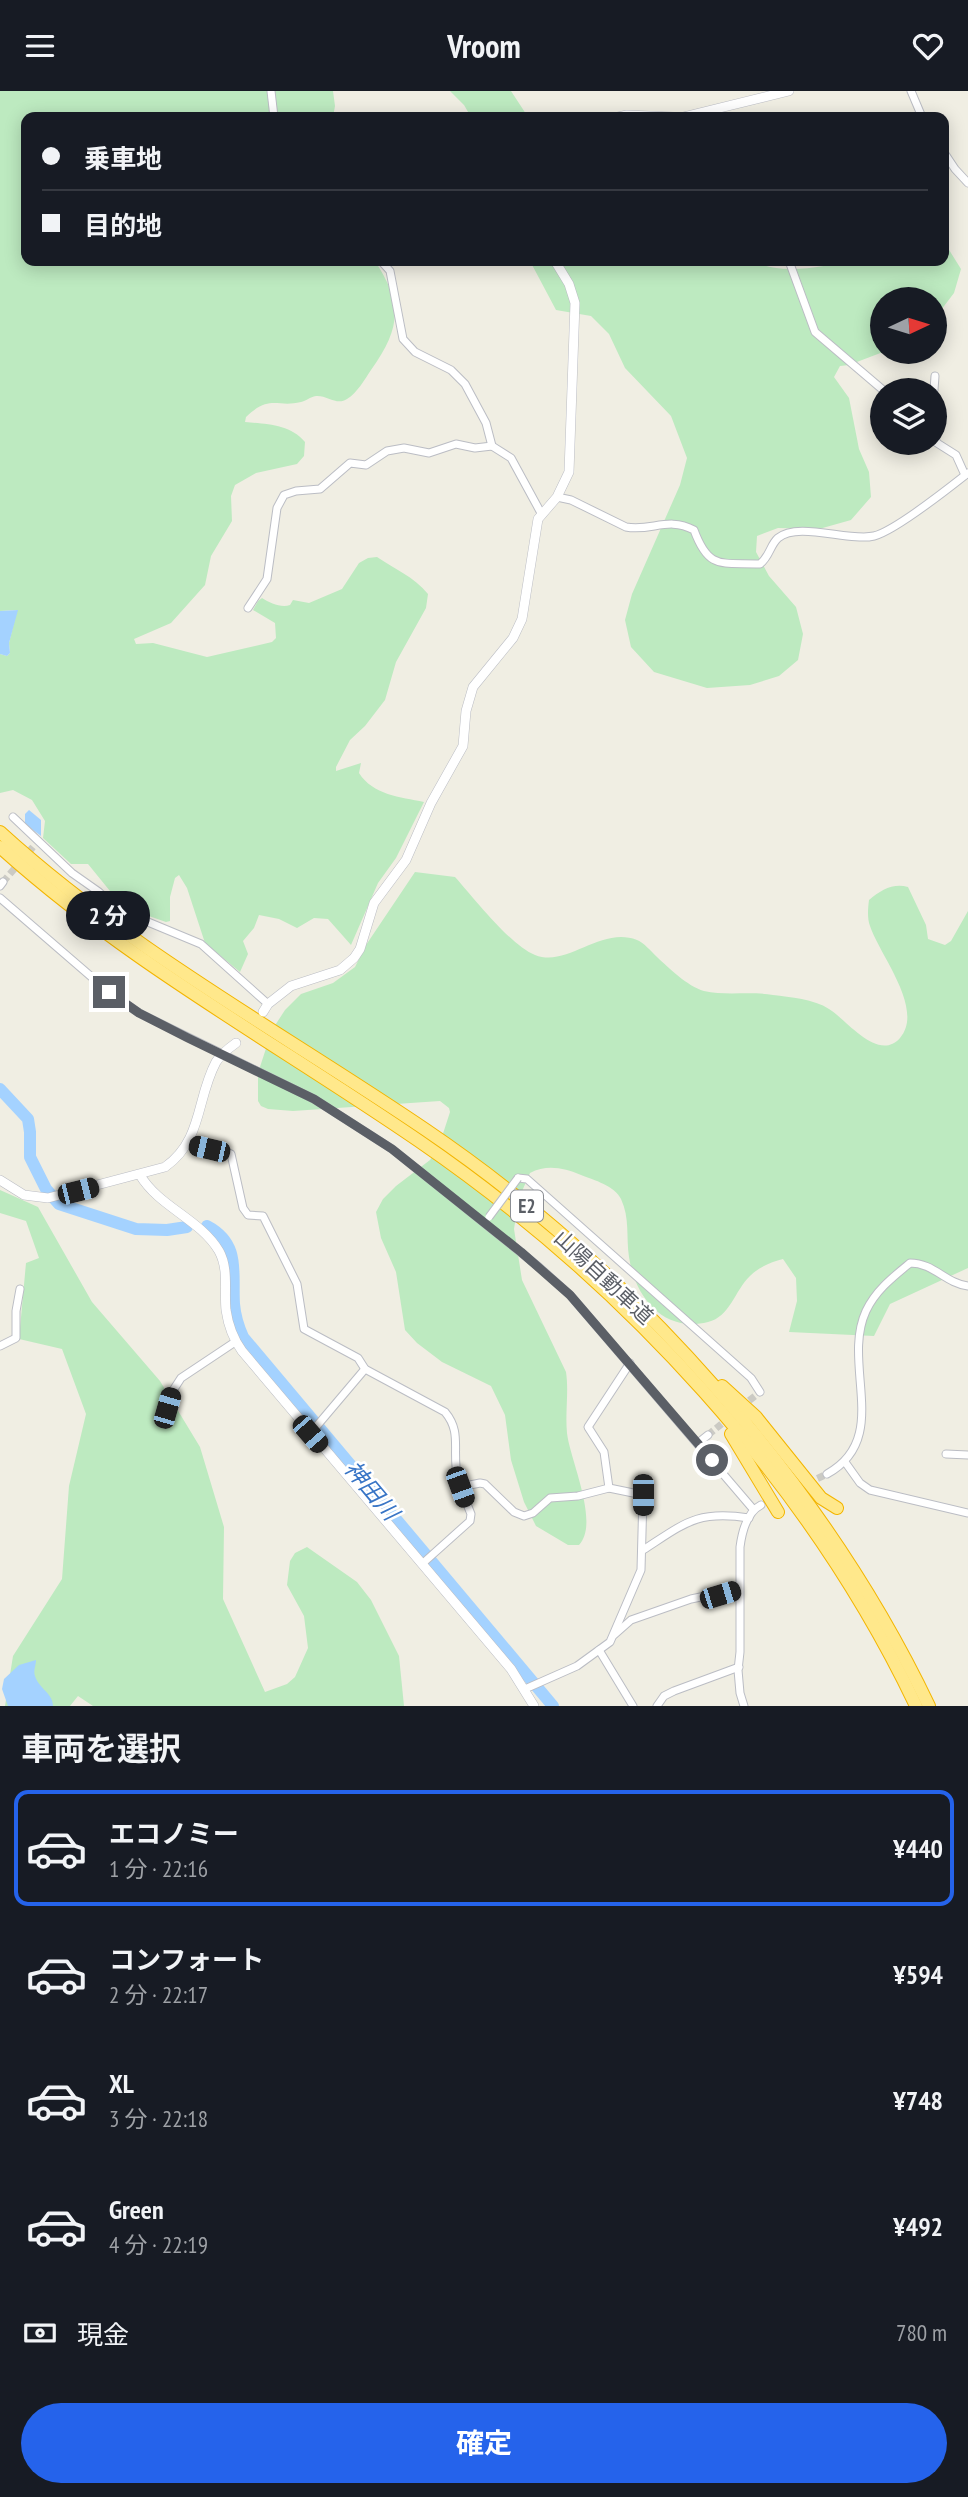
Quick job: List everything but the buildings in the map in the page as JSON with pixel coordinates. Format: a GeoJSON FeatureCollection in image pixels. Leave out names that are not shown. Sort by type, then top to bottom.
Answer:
{"type":"FeatureCollection","features":[{"type":"Feature","properties":{"kind":"highway","name":"山陽自動車道"},"geometry":{"type":"LineString","coordinates":[[0,832],[91,908],[428,1131],[481,1170],[532,1210],[633,1301],[724,1398],[812,1509],[882,1616],[929,1706]]}},
{"type":"Feature","properties":{"kind":"highway","name":"山陽自動車道"},"geometry":{"type":"LineString","coordinates":[[0,847],[43,885],[147,963],[421,1142],[473,1180],[602,1288],[675,1361],[738,1433],[802,1516],[872,1622],[916,1706]]}},
{"type":"Feature","properties":{"kind":"highway"},"geometry":{"type":"LineString","coordinates":[[633,1301],[755,1417],[821,1498],[837,1508]]}},
{"type":"Feature","properties":{"kind":"highway"},"geometry":{"type":"LineString","coordinates":[[675,1361],[729,1431],[778,1512]]}},
{"type":"Feature","properties":{"kind":"street"},"geometry":{"type":"LineString","coordinates":[[271,91],[274,112]]}},
{"type":"Feature","properties":{"kind":"street"},"geometry":{"type":"LineString","coordinates":[[703,112],[789,91]]}},
{"type":"Feature","properties":{"kind":"street"},"geometry":{"type":"LineString","coordinates":[[911,91],[920,112]]}},
{"type":"Feature","properties":{"kind":"street"},"geometry":{"type":"LineString","coordinates":[[949,160],[968,183]]}},
{"type":"Feature","properties":{"kind":"street"},"geometry":{"type":"LineString","coordinates":[[386,266],[390,271],[403,339],[415,352],[451,370],[465,384],[486,423],[492,446]]}},
{"type":"Feature","properties":{"kind":"street"},"geometry":{"type":"LineString","coordinates":[[13,817],[35,845],[119,910],[201,944],[265,1008],[291,986],[340,970],[354,958],[360,949],[374,903],[406,860],[431,803],[460,754],[465,737],[468,699],[473,687],[517,631],[522,619],[538,519],[557,497],[569,472],[575,314],[569,284],[558,266]]}},
{"type":"Feature","properties":{"kind":"street"},"geometry":{"type":"LineString","coordinates":[[791,266],[815,332],[870,379]]}},
{"type":"Feature","properties":{"kind":"street"},"geometry":{"type":"LineString","coordinates":[[248,608],[267,579],[276,508],[284,495],[320,489],[350,463],[366,465],[392,450],[404,447],[429,453],[456,444],[475,448],[492,446],[511,458],[541,513]]}},
{"type":"Feature","properties":{"kind":"street"},"geometry":{"type":"LineString","coordinates":[[557,497],[571,500],[634,529],[671,522],[687,526],[694,530],[701,549],[709,559],[716,562],[760,564],[768,558],[779,538],[789,533],[859,537],[883,533],[966,474],[956,455],[947,449]]}},
{"type":"Feature","properties":{"kind":"street"},"geometry":{"type":"LineString","coordinates":[[0,898],[109,992],[139,1013],[314,1099],[392,1149],[487,1220],[570,1295],[757,1507],[740,1540],[739,1667],[740,1693],[744,1706]]}},
{"type":"Feature","properties":{"kind":"street"},"geometry":{"type":"LineString","coordinates":[[0,1181],[24,1195],[48,1198],[165,1167],[177,1158],[188,1144],[212,1072],[222,1054],[236,1042]]}},
{"type":"Feature","properties":{"kind":"street"},"geometry":{"type":"LineString","coordinates":[[188,1144],[231,1154],[243,1209],[248,1215],[263,1216],[297,1284],[304,1329],[358,1358],[365,1369],[445,1412],[452,1421],[456,1430],[456,1467],[460,1487],[471,1514],[470,1521],[426,1560]]}},
{"type":"Feature","properties":{"kind":"street"},"geometry":{"type":"LineString","coordinates":[[140,1175],[147,1187],[210,1238],[219,1251],[226,1276],[226,1314],[235,1342],[315,1429],[426,1560],[527,1688],[534,1706]]}},
{"type":"Feature","properties":{"kind":"street"},"geometry":{"type":"LineString","coordinates":[[487,1220],[518,1178],[527,1179],[751,1378],[760,1392]]}},
{"type":"Feature","properties":{"kind":"street"},"geometry":{"type":"LineString","coordinates":[[827,1475],[845,1462],[854,1450],[860,1434],[860,1329],[865,1312],[876,1295],[910,1263],[923,1263],[955,1283],[968,1286]]}},
{"type":"Feature","properties":{"kind":"street"},"geometry":{"type":"LineString","coordinates":[[0,1346],[16,1338],[16,1311],[20,1289]]}},
{"type":"Feature","properties":{"kind":"street"},"geometry":{"type":"LineString","coordinates":[[163,1423],[172,1392],[181,1378],[235,1342]]}},
{"type":"Feature","properties":{"kind":"street"},"geometry":{"type":"LineString","coordinates":[[609,1488],[604,1452],[588,1427],[630,1363]]}},
{"type":"Feature","properties":{"kind":"street"},"geometry":{"type":"LineString","coordinates":[[315,1429],[365,1369]]}},
{"type":"Feature","properties":{"kind":"street"},"geometry":{"type":"LineString","coordinates":[[698,1443],[708,1435]]}},
{"type":"Feature","properties":{"kind":"street"},"geometry":{"type":"LineString","coordinates":[[946,1454],[968,1455]]}},
{"type":"Feature","properties":{"kind":"street"},"geometry":{"type":"LineString","coordinates":[[845,1462],[860,1483],[870,1490],[968,1513]]}},
{"type":"Feature","properties":{"kind":"street"},"geometry":{"type":"LineString","coordinates":[[460,1487],[485,1484],[514,1512],[524,1515],[533,1513],[550,1498],[578,1496],[609,1488],[643,1495],[643,1550],[640,1570],[610,1642],[577,1666],[527,1688]]}},
{"type":"Feature","properties":{"kind":"street"},"geometry":{"type":"LineString","coordinates":[[643,1550],[687,1521],[702,1516],[720,1514],[749,1518]]}},
{"type":"Feature","properties":{"kind":"street"},"geometry":{"type":"LineString","coordinates":[[613,1636],[631,1620],[691,1599],[739,1589]]}},
{"type":"Feature","properties":{"kind":"street"},"geometry":{"type":"LineString","coordinates":[[599,1650],[633,1706]]}},
{"type":"Feature","properties":{"kind":"street"},"geometry":{"type":"LineString","coordinates":[[657,1706],[664,1696],[674,1691],[739,1667]]}},
{"type":"Feature","properties":{"kind":"green space"},"geometry":{"type":"Polygon","coordinates":[[[0,91],[333,91],[334,112],[21,112],[21,266],[378,266],[384,276],[394,303],[393,328],[381,355],[363,382],[343,401],[316,396],[293,403],[261,406],[246,417],[245,422],[278,426],[299,436],[305,442],[304,456],[297,464],[256,473],[235,485],[231,496],[232,521],[211,556],[205,585],[171,623],[134,639],[136,644],[153,643],[207,657],[272,642],[276,638],[275,623],[253,610],[258,601],[262,598],[283,606],[290,605],[293,600],[309,603],[342,589],[359,563],[368,558],[377,557],[410,578],[428,594],[426,608],[396,662],[385,700],[350,740],[336,767],[336,771],[361,763],[359,773],[379,791],[424,802],[396,858],[378,883],[351,945],[328,919],[314,918],[297,928],[279,919],[259,915],[254,928],[243,941],[248,954],[240,972],[205,943],[187,888],[179,875],[175,878],[170,897],[170,921],[166,922],[123,907],[88,864],[71,864],[43,838],[45,821],[32,800],[13,790],[0,793],[0,654],[7,656],[10,653],[9,643],[17,610],[0,611],[0,91]]]}},
{"type":"Feature","properties":{"kind":"green space"},"geometry":{"type":"Polygon","coordinates":[[[450,91],[511,91],[525,112],[468,112],[450,91]]]}},
{"type":"Feature","properties":{"kind":"green space"},"geometry":{"type":"Polygon","coordinates":[[[949,250],[961,269],[954,293],[947,302],[947,287],[870,287],[870,357],[840,366],[834,377],[849,398],[859,449],[869,472],[871,497],[851,520],[819,529],[778,528],[757,536],[756,552],[769,576],[796,607],[803,634],[798,660],[779,676],[750,685],[707,688],[654,672],[631,647],[625,620],[632,594],[680,485],[687,458],[671,416],[625,368],[609,334],[591,316],[556,310],[533,266],[765,266],[790,269],[824,266],[949,266],[949,250]]]}},
{"type":"Feature","properties":{"kind":"green space"},"geometry":{"type":"Polygon","coordinates":[[[415,872],[455,877],[504,932],[535,955],[547,958],[560,956],[610,938],[637,940],[698,989],[721,993],[765,994],[816,1003],[829,1009],[863,1037],[882,1045],[891,1044],[900,1038],[906,1026],[907,1012],[898,982],[870,926],[869,900],[887,888],[908,887],[926,925],[928,939],[945,945],[951,941],[968,911],[968,1268],[890,1304],[874,1336],[789,1332],[797,1301],[796,1278],[783,1259],[765,1265],[754,1273],[727,1309],[716,1319],[692,1324],[665,1317],[645,1298],[632,1272],[626,1213],[618,1194],[604,1184],[568,1170],[549,1168],[530,1173],[519,1198],[514,1229],[522,1280],[566,1372],[567,1433],[585,1507],[585,1535],[579,1545],[568,1545],[536,1526],[524,1502],[511,1460],[505,1415],[491,1386],[442,1362],[405,1330],[396,1272],[381,1238],[376,1212],[383,1199],[430,1160],[438,1149],[449,1108],[440,1101],[293,1111],[268,1109],[258,1101],[258,1073],[272,1030],[285,1010],[301,994],[333,983],[355,967],[366,945],[415,872]]]}},
{"type":"Feature","properties":{"kind":"green space"},"geometry":{"type":"Polygon","coordinates":[[[0,1190],[38,1207],[92,1302],[160,1381],[200,1447],[224,1527],[223,1599],[265,1692],[287,1684],[295,1677],[308,1648],[304,1616],[287,1585],[290,1561],[295,1553],[307,1547],[357,1582],[371,1600],[399,1656],[404,1706],[93,1706],[78,1696],[70,1706],[5,1706],[13,1656],[62,1579],[69,1486],[86,1414],[62,1349],[19,1339],[26,1263],[39,1258],[26,1221],[0,1213],[0,1190]]]}},
{"type":"Feature","properties":{"kind":"water"},"geometry":{"type":"Polygon","coordinates":[[[18,610],[9,643],[10,653],[7,656],[0,654],[0,611],[18,610]]]}},
{"type":"Feature","properties":{"kind":"water"},"geometry":{"type":"Polygon","coordinates":[[[29,810],[41,820],[41,836],[25,824],[25,814],[29,810]]]}},
{"type":"Feature","properties":{"kind":"water"},"geometry":{"type":"Polygon","coordinates":[[[36,1660],[35,1676],[51,1698],[53,1706],[8,1706],[2,1689],[4,1679],[19,1665],[36,1660]]]}},
{"type":"Feature","properties":{"kind":"waterway","name":"神田川"},"geometry":{"type":"LineString","coordinates":[[0,1089],[28,1119],[30,1157],[46,1189],[59,1204],[136,1229],[167,1230],[187,1227]]}},
{"type":"Feature","properties":{"kind":"waterway","name":"神田川"},"geometry":{"type":"LineString","coordinates":[[207,1226],[218,1233],[230,1250],[234,1270],[234,1308],[243,1337],[553,1706]]}},
{"type":"Feature","properties":{"kind":"tunnel"},"geometry":{"type":"LineString","coordinates":[[3,882],[33,847]]}},
{"type":"Feature","properties":{"kind":"tunnel"},"geometry":{"type":"LineString","coordinates":[[741,1407],[760,1392]]}},
{"type":"Feature","properties":{"kind":"tunnel"},"geometry":{"type":"LineString","coordinates":[[708,1435],[730,1417]]}},
{"type":"Feature","properties":{"kind":"tunnel"},"geometry":{"type":"LineString","coordinates":[[808,1483],[827,1474]]}},
{"type":"Feature","properties":{"kind":"route"},"geometry":{"type":"LineString","coordinates":[[109,992],[139,1013],[314,1099],[392,1149],[479,1217],[570,1295],[712,1460]]}}]}
